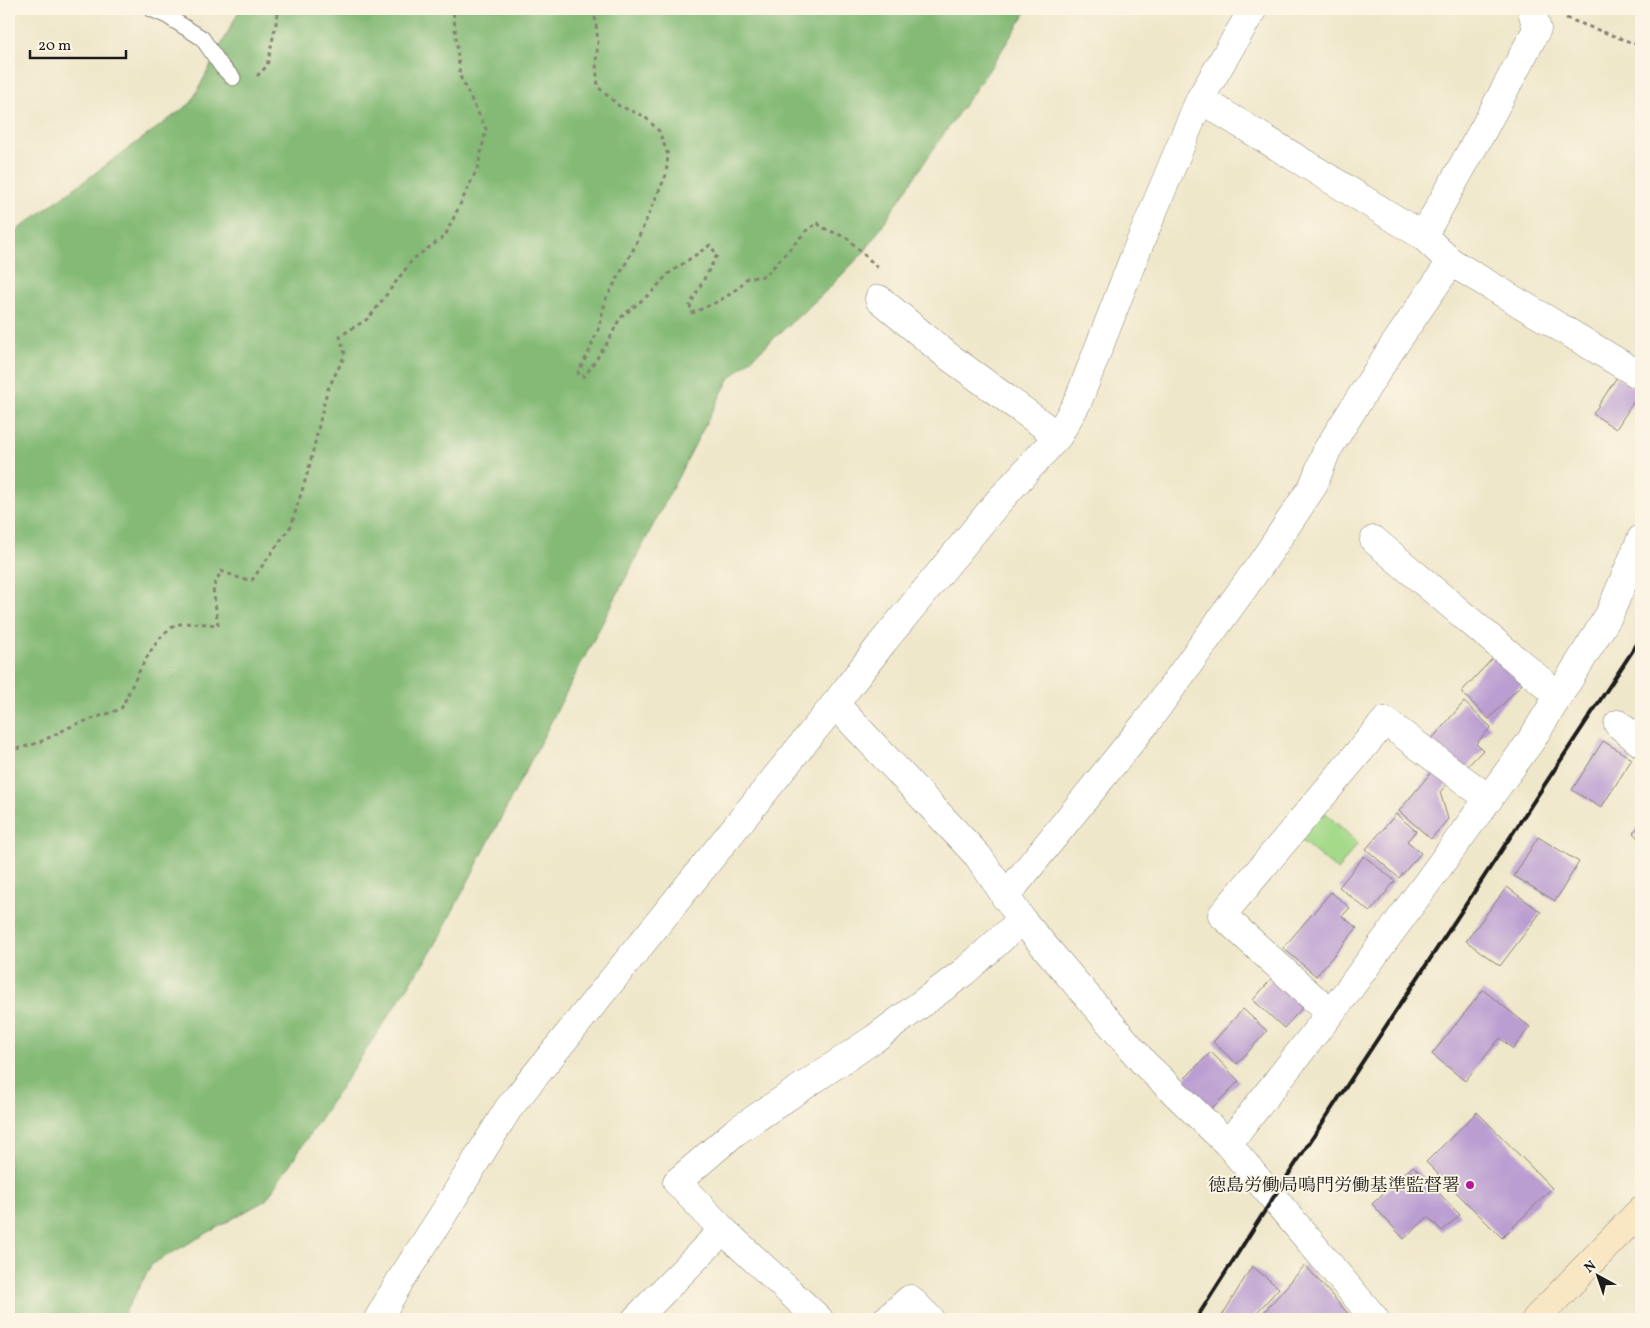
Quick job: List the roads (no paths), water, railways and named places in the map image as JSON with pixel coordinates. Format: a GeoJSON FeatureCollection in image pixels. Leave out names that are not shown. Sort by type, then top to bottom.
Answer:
{"type":"FeatureCollection","features":[{"type":"Feature","properties":{"kind":"street"},"geometry":{"type":"LineString","coordinates":[[378,1319],[508,1109],[836,704],[883,642],[992,510],[1058,436],[1078,401],[1134,257],[1200,100],[1253,9]]}},
{"type":"Feature","properties":{"kind":"street"},"geometry":{"type":"LineString","coordinates":[[1423,236],[1537,29],[1532,10]]}},
{"type":"Feature","properties":{"kind":"street"},"geometry":{"type":"LineString","coordinates":[[1200,100],[1423,236],[1451,262],[1641,376]]}},
{"type":"Feature","properties":{"kind":"street"},"geometry":{"type":"LineString","coordinates":[[1006,897],[1146,723],[1263,561],[1313,486],[1327,450],[1337,434],[1390,351],[1451,262]]}},
{"type":"Feature","properties":{"kind":"street"},"geometry":{"type":"LineString","coordinates":[[881,286],[948,356],[1058,436]]}},
{"type":"Feature","properties":{"kind":"street"},"geometry":{"type":"LineString","coordinates":[[1228,1144],[1330,1013],[1530,742],[1609,615],[1641,539]]}},
{"type":"Feature","properties":{"kind":"street"},"geometry":{"type":"LineString","coordinates":[[1374,540],[1559,696]]}},
{"type":"Feature","properties":{"kind":"street"},"geometry":{"type":"LineString","coordinates":[[836,704],[978,856],[1022,920],[1144,1063],[1228,1144],[1375,1319]]}},
{"type":"Feature","properties":{"kind":"street"},"geometry":{"type":"LineString","coordinates":[[1330,1013],[1222,915],[1385,721],[1489,799]]}},
{"type":"Feature","properties":{"kind":"street"},"geometry":{"type":"LineString","coordinates":[[1618,724],[1641,743]]}},
{"type":"Feature","properties":{"kind":"street"},"geometry":{"type":"LineString","coordinates":[[819,1319],[722,1230],[677,1182],[735,1132],[874,1039],[964,972],[1022,920]]}},
{"type":"Feature","properties":{"kind":"street"},"geometry":{"type":"LineString","coordinates":[[1536,1319],[1641,1210]]}},
{"type":"Feature","properties":{"kind":"street"},"geometry":{"type":"LineString","coordinates":[[636,1319],[722,1230]]}},
{"type":"Feature","properties":{"kind":"street"},"geometry":{"type":"LineString","coordinates":[[887,1319],[910,1299],[930,1319]]}},
{"type":"Feature","properties":{"kind":"lane"},"geometry":{"type":"LineString","coordinates":[[151,9],[202,38],[222,67],[233,78]]}},
{"type":"Feature","properties":{"kind":"railway"},"geometry":{"type":"LineString","coordinates":[[1196,1319],[1273,1198],[1641,638]]}},
{"type":"Feature","properties":{"kind":"place","name":"徳島労働局鳴門労働基準監督署"},"geometry":{"type":"Point","coordinates":[1470,1185]}}]}
